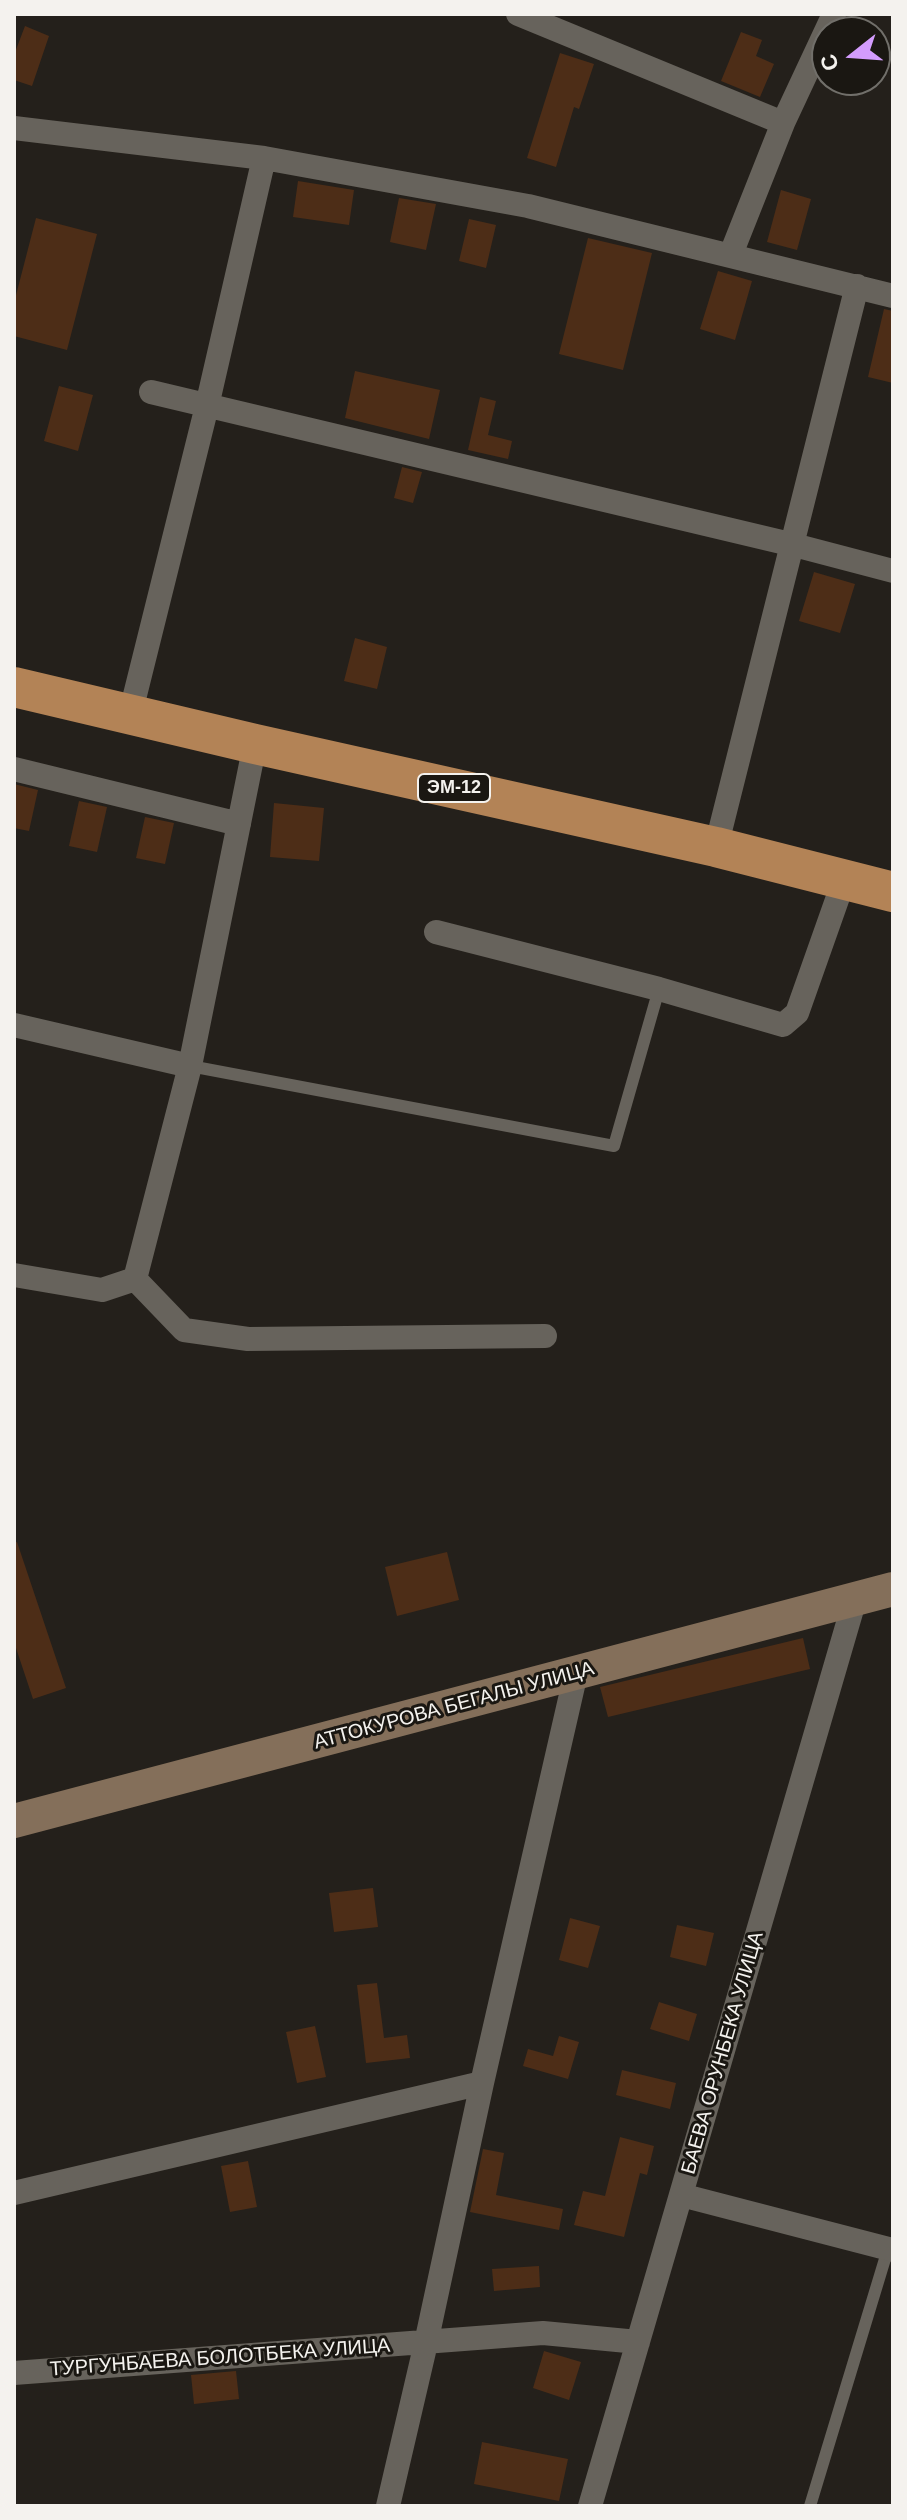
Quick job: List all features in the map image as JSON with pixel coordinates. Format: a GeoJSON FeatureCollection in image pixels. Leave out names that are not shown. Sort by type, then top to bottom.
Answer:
{"type":"FeatureCollection","features":[{"type":"Feature","properties":{"kind":"highway","name":"ЭМ-12"},"geometry":{"type":"LineString","coordinates":[[14,687],[716,847],[893,892]]}},
{"type":"Feature","properties":{"kind":"main road","name":"АТТОКУРОВА БЕГАЛЫ УЛИЦА"},"geometry":{"type":"LineString","coordinates":[[14,1821],[893,1589]]}},
{"type":"Feature","properties":{"kind":"street"},"geometry":{"type":"LineString","coordinates":[[518,14],[783,123]]}},
{"type":"Feature","properties":{"kind":"street"},"geometry":{"type":"LineString","coordinates":[[731,254],[783,123],[834,14]]}},
{"type":"Feature","properties":{"kind":"street"},"geometry":{"type":"LineString","coordinates":[[14,128],[264,158],[528,206],[893,296]]}},
{"type":"Feature","properties":{"kind":"street"},"geometry":{"type":"LineString","coordinates":[[130,715],[207,406],[264,158]]}},
{"type":"Feature","properties":{"kind":"street"},"geometry":{"type":"LineString","coordinates":[[716,847],[857,286]]}},
{"type":"Feature","properties":{"kind":"street"},"geometry":{"type":"LineString","coordinates":[[151,392],[893,571]]}},
{"type":"Feature","properties":{"kind":"street"},"geometry":{"type":"LineString","coordinates":[[135,1279],[190,1066],[255,744]]}},
{"type":"Feature","properties":{"kind":"street"},"geometry":{"type":"LineString","coordinates":[[14,769],[239,824]]}},
{"type":"Feature","properties":{"kind":"street"},"geometry":{"type":"LineString","coordinates":[[436,932],[659,989],[783,1025],[797,1013],[844,880]]}},
{"type":"Feature","properties":{"kind":"street"},"geometry":{"type":"LineString","coordinates":[[14,1025],[190,1066]]}},
{"type":"Feature","properties":{"kind":"street"},"geometry":{"type":"LineString","coordinates":[[14,1275],[102,1290],[135,1279]]}},
{"type":"Feature","properties":{"kind":"street"},"geometry":{"type":"LineString","coordinates":[[135,1279],[184,1330],[248,1339],[545,1336]]}},
{"type":"Feature","properties":{"kind":"street","name":"БАЕВА ОРУНБЕКА УЛИЦА"},"geometry":{"type":"LineString","coordinates":[[590,2506],[855,1599]]}},
{"type":"Feature","properties":{"kind":"street"},"geometry":{"type":"LineString","coordinates":[[388,2506],[576,1673]]}},
{"type":"Feature","properties":{"kind":"street"},"geometry":{"type":"LineString","coordinates":[[14,2193],[482,2083]]}},
{"type":"Feature","properties":{"kind":"street"},"geometry":{"type":"LineString","coordinates":[[681,2195],[890,2250]]}},
{"type":"Feature","properties":{"kind":"street","name":"ТУРГУНБАЕВА БОЛОТБЕКА УЛИЦА"},"geometry":{"type":"LineString","coordinates":[[14,2373],[543,2333],[638,2342]]}},
{"type":"Feature","properties":{"kind":"lane"},"geometry":{"type":"LineString","coordinates":[[190,1066],[614,1146],[659,989]]}},
{"type":"Feature","properties":{"kind":"lane"},"geometry":{"type":"LineString","coordinates":[[810,2506],[890,2250]]}},
{"type":"Feature","properties":{"kind":"building"},"geometry":{"type":"Polygon","coordinates":[[[25,26],[49,36],[32,86],[14,80],[14,55],[25,26]]]}},
{"type":"Feature","properties":{"kind":"building"},"geometry":{"type":"Polygon","coordinates":[[[741,32],[762,40],[756,56],[774,64],[760,97],[721,81],[741,32]]]}},
{"type":"Feature","properties":{"kind":"building"},"geometry":{"type":"Polygon","coordinates":[[[560,53],[594,64],[579,109],[574,107],[556,167],[527,158],[560,53]]]}},
{"type":"Feature","properties":{"kind":"building"},"geometry":{"type":"Polygon","coordinates":[[[298,181],[354,190],[349,225],[293,217],[298,181]]]}},
{"type":"Feature","properties":{"kind":"building"},"geometry":{"type":"Polygon","coordinates":[[[781,190],[811,199],[797,250],[767,242],[781,190]]]}},
{"type":"Feature","properties":{"kind":"building"},"geometry":{"type":"Polygon","coordinates":[[[399,198],[436,204],[426,250],[390,242],[399,198]]]}},
{"type":"Feature","properties":{"kind":"building"},"geometry":{"type":"Polygon","coordinates":[[[36,218],[97,234],[67,350],[14,336],[14,303],[36,218]]]}},
{"type":"Feature","properties":{"kind":"building"},"geometry":{"type":"Polygon","coordinates":[[[469,219],[496,225],[486,268],[459,261],[469,219]]]}},
{"type":"Feature","properties":{"kind":"building"},"geometry":{"type":"Polygon","coordinates":[[[588,238],[652,253],[623,370],[559,354],[588,238]]]}},
{"type":"Feature","properties":{"kind":"building"},"geometry":{"type":"Polygon","coordinates":[[[718,271],[752,281],[735,340],[700,329],[718,271]]]}},
{"type":"Feature","properties":{"kind":"building"},"geometry":{"type":"Polygon","coordinates":[[[884,309],[893,311],[893,383],[868,377],[884,309]]]}},
{"type":"Feature","properties":{"kind":"building"},"geometry":{"type":"Polygon","coordinates":[[[355,371],[440,390],[429,439],[345,418],[355,371]]]}},
{"type":"Feature","properties":{"kind":"building"},"geometry":{"type":"Polygon","coordinates":[[[59,386],[93,395],[78,451],[44,441],[59,386]]]}},
{"type":"Feature","properties":{"kind":"building"},"geometry":{"type":"Polygon","coordinates":[[[480,397],[496,401],[488,435],[512,441],[508,459],[468,450],[480,397]]]}},
{"type":"Feature","properties":{"kind":"building"},"geometry":{"type":"Polygon","coordinates":[[[402,467],[422,472],[413,503],[394,498],[402,467]]]}},
{"type":"Feature","properties":{"kind":"building"},"geometry":{"type":"Polygon","coordinates":[[[814,572],[855,584],[840,633],[799,621],[814,572]]]}},
{"type":"Feature","properties":{"kind":"building"},"geometry":{"type":"Polygon","coordinates":[[[355,638],[387,647],[377,689],[344,681],[355,638]]]}},
{"type":"Feature","properties":{"kind":"building"},"geometry":{"type":"Polygon","coordinates":[[[14,784],[38,790],[29,831],[14,828],[14,784]]]}},
{"type":"Feature","properties":{"kind":"building"},"geometry":{"type":"Polygon","coordinates":[[[79,801],[107,807],[97,852],[69,846],[79,801]]]}},
{"type":"Feature","properties":{"kind":"building"},"geometry":{"type":"Polygon","coordinates":[[[274,803],[324,808],[319,861],[270,857],[274,803]]]}},
{"type":"Feature","properties":{"kind":"building"},"geometry":{"type":"Polygon","coordinates":[[[145,817],[174,823],[165,864],[136,858],[145,817]]]}},
{"type":"Feature","properties":{"kind":"building"},"geometry":{"type":"Polygon","coordinates":[[[17,1542],[66,1688],[33,1699],[14,1642],[14,1543],[17,1542]]]}},
{"type":"Feature","properties":{"kind":"building"},"geometry":{"type":"Polygon","coordinates":[[[447,1552],[459,1600],[397,1616],[385,1567],[447,1552]]]}},
{"type":"Feature","properties":{"kind":"building"},"geometry":{"type":"Polygon","coordinates":[[[803,1638],[810,1669],[608,1717],[600,1687],[803,1638]]]}},
{"type":"Feature","properties":{"kind":"building"},"geometry":{"type":"Polygon","coordinates":[[[373,1888],[378,1927],[334,1932],[329,1893],[373,1888]]]}},
{"type":"Feature","properties":{"kind":"building"},"geometry":{"type":"Polygon","coordinates":[[[570,1918],[600,1926],[588,1968],[559,1960],[570,1918]]]}},
{"type":"Feature","properties":{"kind":"building"},"geometry":{"type":"Polygon","coordinates":[[[677,1925],[714,1933],[706,1966],[670,1957],[677,1925]]]}},
{"type":"Feature","properties":{"kind":"building"},"geometry":{"type":"Polygon","coordinates":[[[377,1983],[384,2038],[407,2035],[410,2058],[366,2063],[357,1985],[377,1983]]]}},
{"type":"Feature","properties":{"kind":"building"},"geometry":{"type":"Polygon","coordinates":[[[659,2002],[697,2014],[689,2041],[650,2029],[659,2002]]]}},
{"type":"Feature","properties":{"kind":"building"},"geometry":{"type":"Polygon","coordinates":[[[315,2026],[326,2077],[297,2083],[286,2032],[315,2026]]]}},
{"type":"Feature","properties":{"kind":"building"},"geometry":{"type":"Polygon","coordinates":[[[559,2036],[579,2042],[568,2079],[523,2066],[528,2049],[553,2056],[559,2036]]]}},
{"type":"Feature","properties":{"kind":"building"},"geometry":{"type":"Polygon","coordinates":[[[622,2070],[676,2083],[670,2109],[616,2095],[622,2070]]]}},
{"type":"Feature","properties":{"kind":"building"},"geometry":{"type":"Polygon","coordinates":[[[620,2137],[654,2146],[647,2175],[640,2173],[624,2237],[574,2225],[583,2191],[605,2196],[620,2137]]]}},
{"type":"Feature","properties":{"kind":"building"},"geometry":{"type":"Polygon","coordinates":[[[483,2149],[504,2153],[496,2195],[563,2209],[559,2230],[470,2212],[483,2149]]]}},
{"type":"Feature","properties":{"kind":"building"},"geometry":{"type":"Polygon","coordinates":[[[248,2161],[257,2207],[230,2212],[221,2166],[248,2161]]]}},
{"type":"Feature","properties":{"kind":"building"},"geometry":{"type":"Polygon","coordinates":[[[539,2266],[540,2287],[494,2291],[492,2269],[539,2266]]]}},
{"type":"Feature","properties":{"kind":"building"},"geometry":{"type":"Polygon","coordinates":[[[544,2351],[581,2362],[569,2400],[533,2388],[544,2351]]]}},
{"type":"Feature","properties":{"kind":"building"},"geometry":{"type":"Polygon","coordinates":[[[236,2371],[239,2399],[194,2404],[191,2375],[236,2371]]]}},
{"type":"Feature","properties":{"kind":"building"},"geometry":{"type":"Polygon","coordinates":[[[482,2442],[568,2459],[559,2501],[474,2484],[482,2442]]]}}]}
